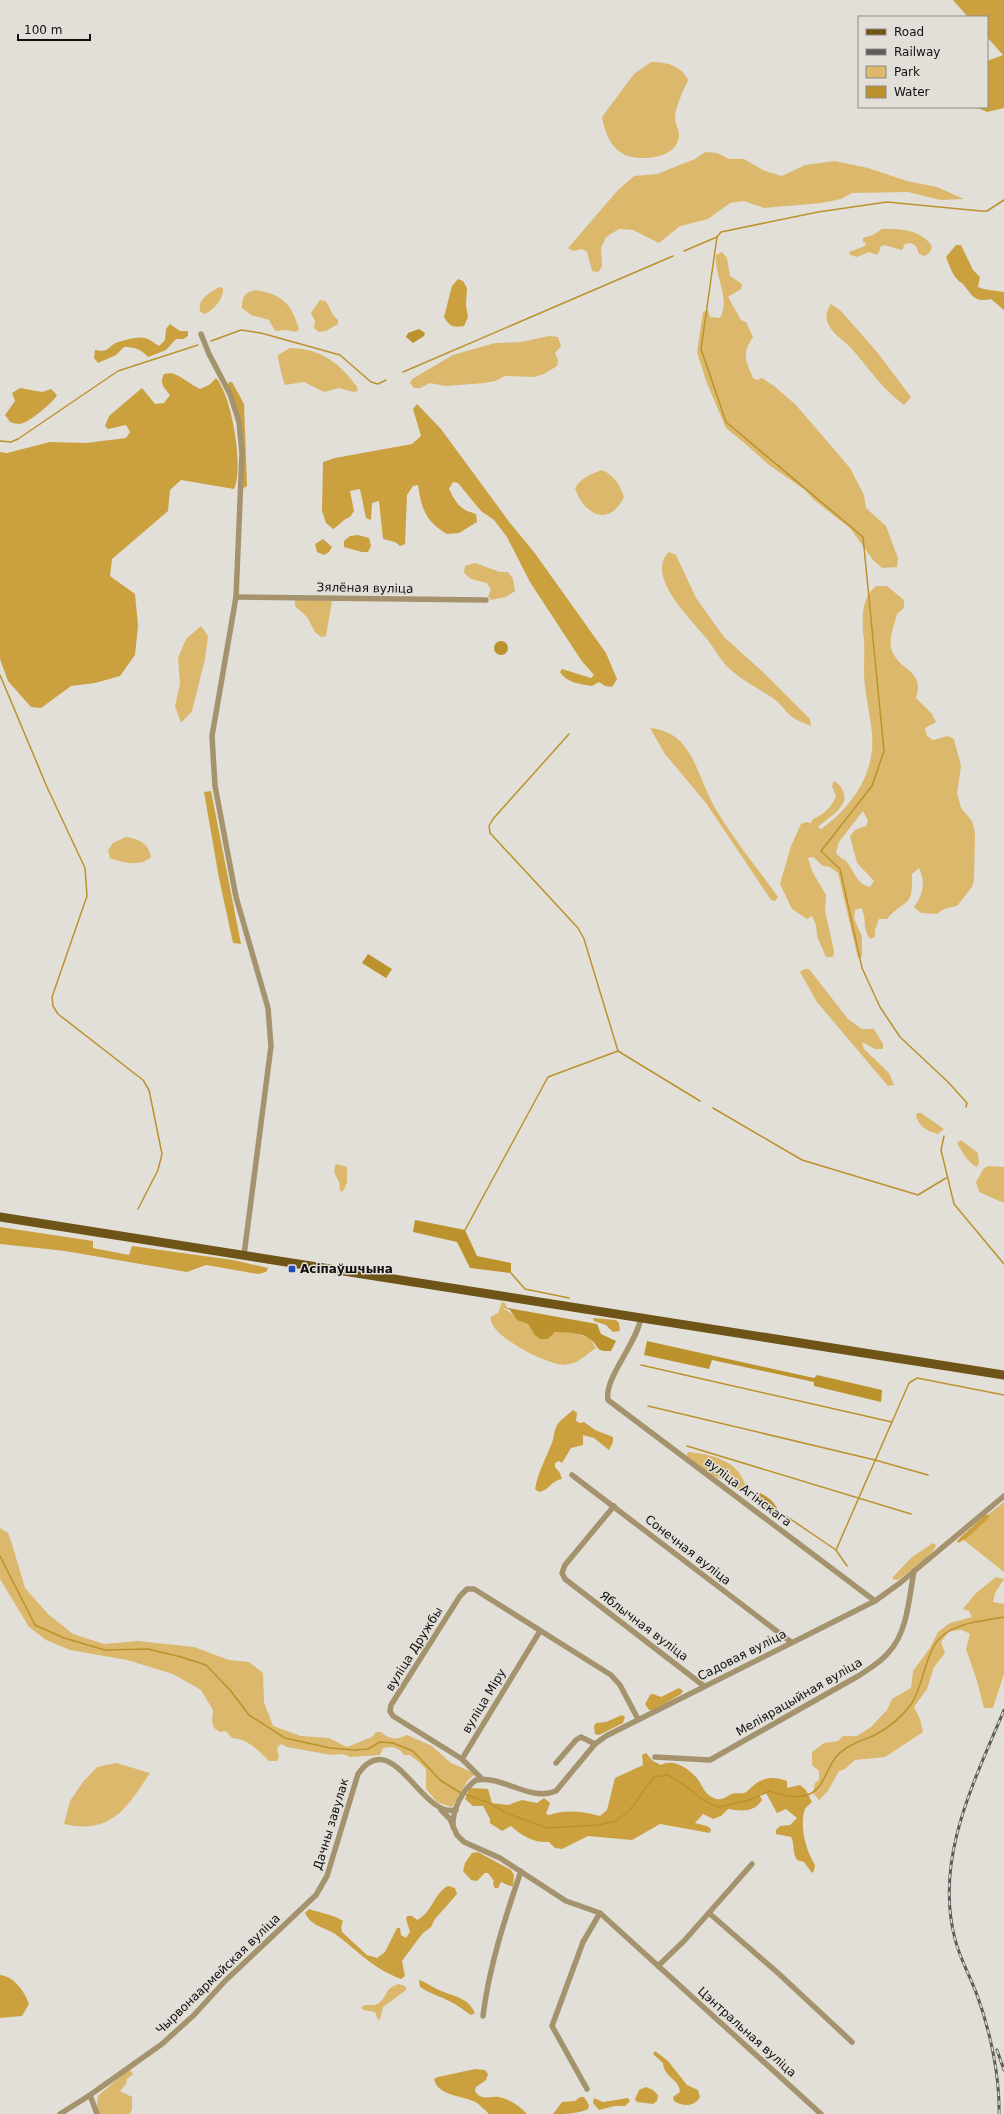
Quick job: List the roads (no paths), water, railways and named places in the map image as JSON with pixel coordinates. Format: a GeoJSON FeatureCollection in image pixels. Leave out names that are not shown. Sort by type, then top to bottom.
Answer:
{"type":"FeatureCollection","features":[{"type":"Feature","properties":{"kind":"main road"},"geometry":{"type":"LineString","coordinates":[[0,1217],[1004,1375]]}},
{"type":"Feature","properties":{"kind":"street"},"geometry":{"type":"LineString","coordinates":[[201,334],[209,354],[230,394],[239,422],[242,453],[236,597],[212,736],[215,786],[236,897],[268,1008],[271,1046],[244,1255]]}},
{"type":"Feature","properties":{"kind":"street","name":"Зялёная вуліца"},"geometry":{"type":"LineString","coordinates":[[236,597],[486,600]]}},
{"type":"Feature","properties":{"kind":"street","name":"вуліца Агінскага"},"geometry":{"type":"LineString","coordinates":[[641,1318],[633,1343],[609,1385],[608,1400],[875,1601]]}},
{"type":"Feature","properties":{"kind":"street","name":"Сонечная вуліца"},"geometry":{"type":"LineString","coordinates":[[572,1475],[614,1506],[754,1616],[791,1642]]}},
{"type":"Feature","properties":{"kind":"street","name":"Садовая вуліца"},"geometry":{"type":"LineString","coordinates":[[482,1779],[547,1795],[556,1791],[596,1744],[606,1736],[875,1601],[914,1571],[1004,1496]]}},
{"type":"Feature","properties":{"kind":"street","name":"Яблычная вуліца"},"geometry":{"type":"LineString","coordinates":[[614,1506],[564,1565],[562,1572],[565,1579],[569,1584],[704,1686]]}},
{"type":"Feature","properties":{"kind":"street","name":"Меліярацыйная вуліца"},"geometry":{"type":"LineString","coordinates":[[655,1757],[710,1760],[860,1676],[883,1658],[896,1642],[906,1618],[914,1571]]}},
{"type":"Feature","properties":{"kind":"street","name":"вуліца Дружбы"},"geometry":{"type":"LineString","coordinates":[[462,1759],[393,1716],[390,1711],[395,1699],[460,1596],[467,1589],[474,1589],[540,1631]]}},
{"type":"Feature","properties":{"kind":"street"},"geometry":{"type":"LineString","coordinates":[[540,1631],[611,1675],[620,1685],[638,1719]]}},
{"type":"Feature","properties":{"kind":"street","name":"вуліца Міру"},"geometry":{"type":"LineString","coordinates":[[462,1759],[540,1631]]}},
{"type":"Feature","properties":{"kind":"street"},"geometry":{"type":"LineString","coordinates":[[556,1763],[576,1740],[581,1737],[596,1744]]}},
{"type":"Feature","properties":{"kind":"street","name":"Дачны завулак"},"geometry":{"type":"LineString","coordinates":[[310,1902],[322,1888],[327,1876],[358,1774],[365,1765],[376,1759],[390,1762],[438,1806],[450,1811],[456,1810]]}},
{"type":"Feature","properties":{"kind":"street"},"geometry":{"type":"LineString","coordinates":[[462,1759],[482,1779]]}},
{"type":"Feature","properties":{"kind":"street"},"geometry":{"type":"LineString","coordinates":[[453,1827],[453,1813],[456,1810],[466,1789],[476,1780],[482,1779]]}},
{"type":"Feature","properties":{"kind":"street","name":"Цэнтральная вуліца"},"geometry":{"type":"LineString","coordinates":[[438,1806],[450,1819],[457,1835],[464,1842],[500,1858],[566,1901],[600,1913],[822,2114]]}},
{"type":"Feature","properties":{"kind":"street"},"geometry":{"type":"LineString","coordinates":[[658,1966],[710,1913],[752,1864]]}},
{"type":"Feature","properties":{"kind":"street"},"geometry":{"type":"LineString","coordinates":[[483,2016],[485,1998],[497,1950],[521,1871]]}},
{"type":"Feature","properties":{"kind":"street","name":"Чырвонаармейская вуліца"},"geometry":{"type":"LineString","coordinates":[[60,2114],[90,2095],[162,2044],[310,1902]]}},
{"type":"Feature","properties":{"kind":"street"},"geometry":{"type":"LineString","coordinates":[[587,2089],[552,2026],[583,1942],[600,1913]]}},
{"type":"Feature","properties":{"kind":"street"},"geometry":{"type":"LineString","coordinates":[[710,1913],[778,1973],[852,2042]]}},
{"type":"Feature","properties":{"kind":"street"},"geometry":{"type":"LineString","coordinates":[[90,2095],[97,2114]]}},
{"type":"Feature","properties":{"kind":"water"},"geometry":{"type":"Polygon","coordinates":[[[419,329],[425,333],[424,336],[413,343],[406,337],[408,333],[419,329]]]}},
{"type":"Feature","properties":{"kind":"water"},"geometry":{"type":"Polygon","coordinates":[[[498,641],[504,641],[508,645],[508,651],[504,655],[498,655],[494,651],[494,645],[498,641]]]}},
{"type":"Feature","properties":{"kind":"water"},"geometry":{"type":"Polygon","coordinates":[[[368,954],[392,969],[386,978],[362,963],[368,954]]]}},
{"type":"Feature","properties":{"kind":"water"},"geometry":{"type":"Polygon","coordinates":[[[415,1220],[465,1230],[477,1256],[511,1263],[511,1273],[470,1268],[457,1242],[413,1232],[415,1220]]]}},
{"type":"Feature","properties":{"kind":"water"},"geometry":{"type":"Polygon","coordinates":[[[502,1307],[597,1324],[601,1334],[616,1341],[611,1351],[602,1351],[586,1337],[578,1334],[555,1332],[548,1339],[540,1339],[534,1334],[528,1324],[517,1320],[510,1310],[502,1307]]]}},
{"type":"Feature","properties":{"kind":"water"},"geometry":{"type":"Polygon","coordinates":[[[647,1341],[814,1378],[817,1375],[882,1390],[881,1402],[814,1386],[814,1382],[712,1360],[709,1369],[644,1355],[647,1341]]]}},
{"type":"Feature","properties":{"kind":"water"},"geometry":{"type":"Polygon","coordinates":[[[760,1493],[771,1500],[778,1511],[774,1514],[757,1499],[760,1493]]]}},
{"type":"Feature","properties":{"kind":"waterway"},"geometry":{"type":"LineString","coordinates":[[684,251],[717,237],[721,232],[818,212],[887,202],[987,211],[1004,200]]}},
{"type":"Feature","properties":{"kind":"waterway"},"geometry":{"type":"LineString","coordinates":[[717,237],[701,349],[726,422],[863,537],[884,751],[872,786],[821,851],[840,869],[862,968],[880,1007],[900,1037],[948,1082],[967,1103],[966,1107]]}},
{"type":"Feature","properties":{"kind":"waterway"},"geometry":{"type":"LineString","coordinates":[[403,372],[673,256]]}},
{"type":"Feature","properties":{"kind":"waterway"},"geometry":{"type":"LineString","coordinates":[[211,341],[241,330],[261,333],[340,355],[371,382],[378,384],[386,380]]}},
{"type":"Feature","properties":{"kind":"waterway"},"geometry":{"type":"LineString","coordinates":[[0,441],[11,442],[18,439],[118,371],[198,345]]}},
{"type":"Feature","properties":{"kind":"waterway"},"geometry":{"type":"LineString","coordinates":[[0,675],[47,787],[85,868],[87,896],[52,997],[53,1006],[58,1014],[143,1080],[149,1090],[162,1154],[158,1170],[138,1209]]}},
{"type":"Feature","properties":{"kind":"waterway"},"geometry":{"type":"LineString","coordinates":[[569,734],[493,819],[489,826],[490,833],[578,928],[584,939],[618,1051],[700,1101]]}},
{"type":"Feature","properties":{"kind":"waterway"},"geometry":{"type":"LineString","coordinates":[[465,1230],[548,1077],[618,1051]]}},
{"type":"Feature","properties":{"kind":"waterway"},"geometry":{"type":"LineString","coordinates":[[713,1108],[802,1160],[918,1195],[946,1178]]}},
{"type":"Feature","properties":{"kind":"waterway"},"geometry":{"type":"LineString","coordinates":[[944,1136],[941,1150],[954,1204],[1004,1264]]}},
{"type":"Feature","properties":{"kind":"waterway"},"geometry":{"type":"LineString","coordinates":[[511,1273],[525,1289],[569,1298]]}},
{"type":"Feature","properties":{"kind":"waterway"},"geometry":{"type":"LineString","coordinates":[[641,1365],[892,1422]]}},
{"type":"Feature","properties":{"kind":"waterway"},"geometry":{"type":"LineString","coordinates":[[836,1550],[909,1383],[917,1378],[1004,1395]]}},
{"type":"Feature","properties":{"kind":"waterway"},"geometry":{"type":"LineString","coordinates":[[648,1406],[875,1460],[928,1475]]}},
{"type":"Feature","properties":{"kind":"waterway"},"geometry":{"type":"LineString","coordinates":[[687,1446],[911,1514]]}},
{"type":"Feature","properties":{"kind":"waterway"},"geometry":{"type":"LineString","coordinates":[[786,1516],[836,1550],[847,1566]]}},
{"type":"Feature","properties":{"kind":"waterway"},"geometry":{"type":"LineString","coordinates":[[0,1556],[35,1625],[64,1638],[105,1650],[148,1649],[206,1665],[230,1690],[249,1715],[285,1738],[330,1748],[355,1750],[368,1749],[380,1742],[393,1743],[413,1751],[440,1780],[461,1793]]}},
{"type":"Feature","properties":{"kind":"waterway"},"geometry":{"type":"LineString","coordinates":[[465,1794],[489,1803],[506,1813],[547,1828],[598,1825],[616,1821],[629,1811],[654,1777],[668,1775],[686,1786],[703,1800],[718,1807],[750,1800],[769,1791],[795,1797],[805,1796],[815,1791],[819,1787],[836,1757],[844,1749],[885,1729],[900,1717],[908,1708],[916,1696],[932,1650],[941,1637],[947,1632],[963,1625],[1004,1617]]}},
{"type":"Feature","properties":{"kind":"railway"},"geometry":{"type":"LineString","coordinates":[[999,2114],[998,2085],[990,2038],[982,2009],[955,1939],[950,1909],[950,1880],[953,1850],[960,1822],[970,1793],[1004,1710]]}},
{"type":"Feature","properties":{"kind":"railway"},"geometry":{"type":"LineString","coordinates":[[997,2050],[1004,2070]]}},
{"type":"Feature","properties":{"kind":"place","name":"Асіпаўшчына"},"geometry":{"type":"Point","coordinates":[292,1269]}}]}
